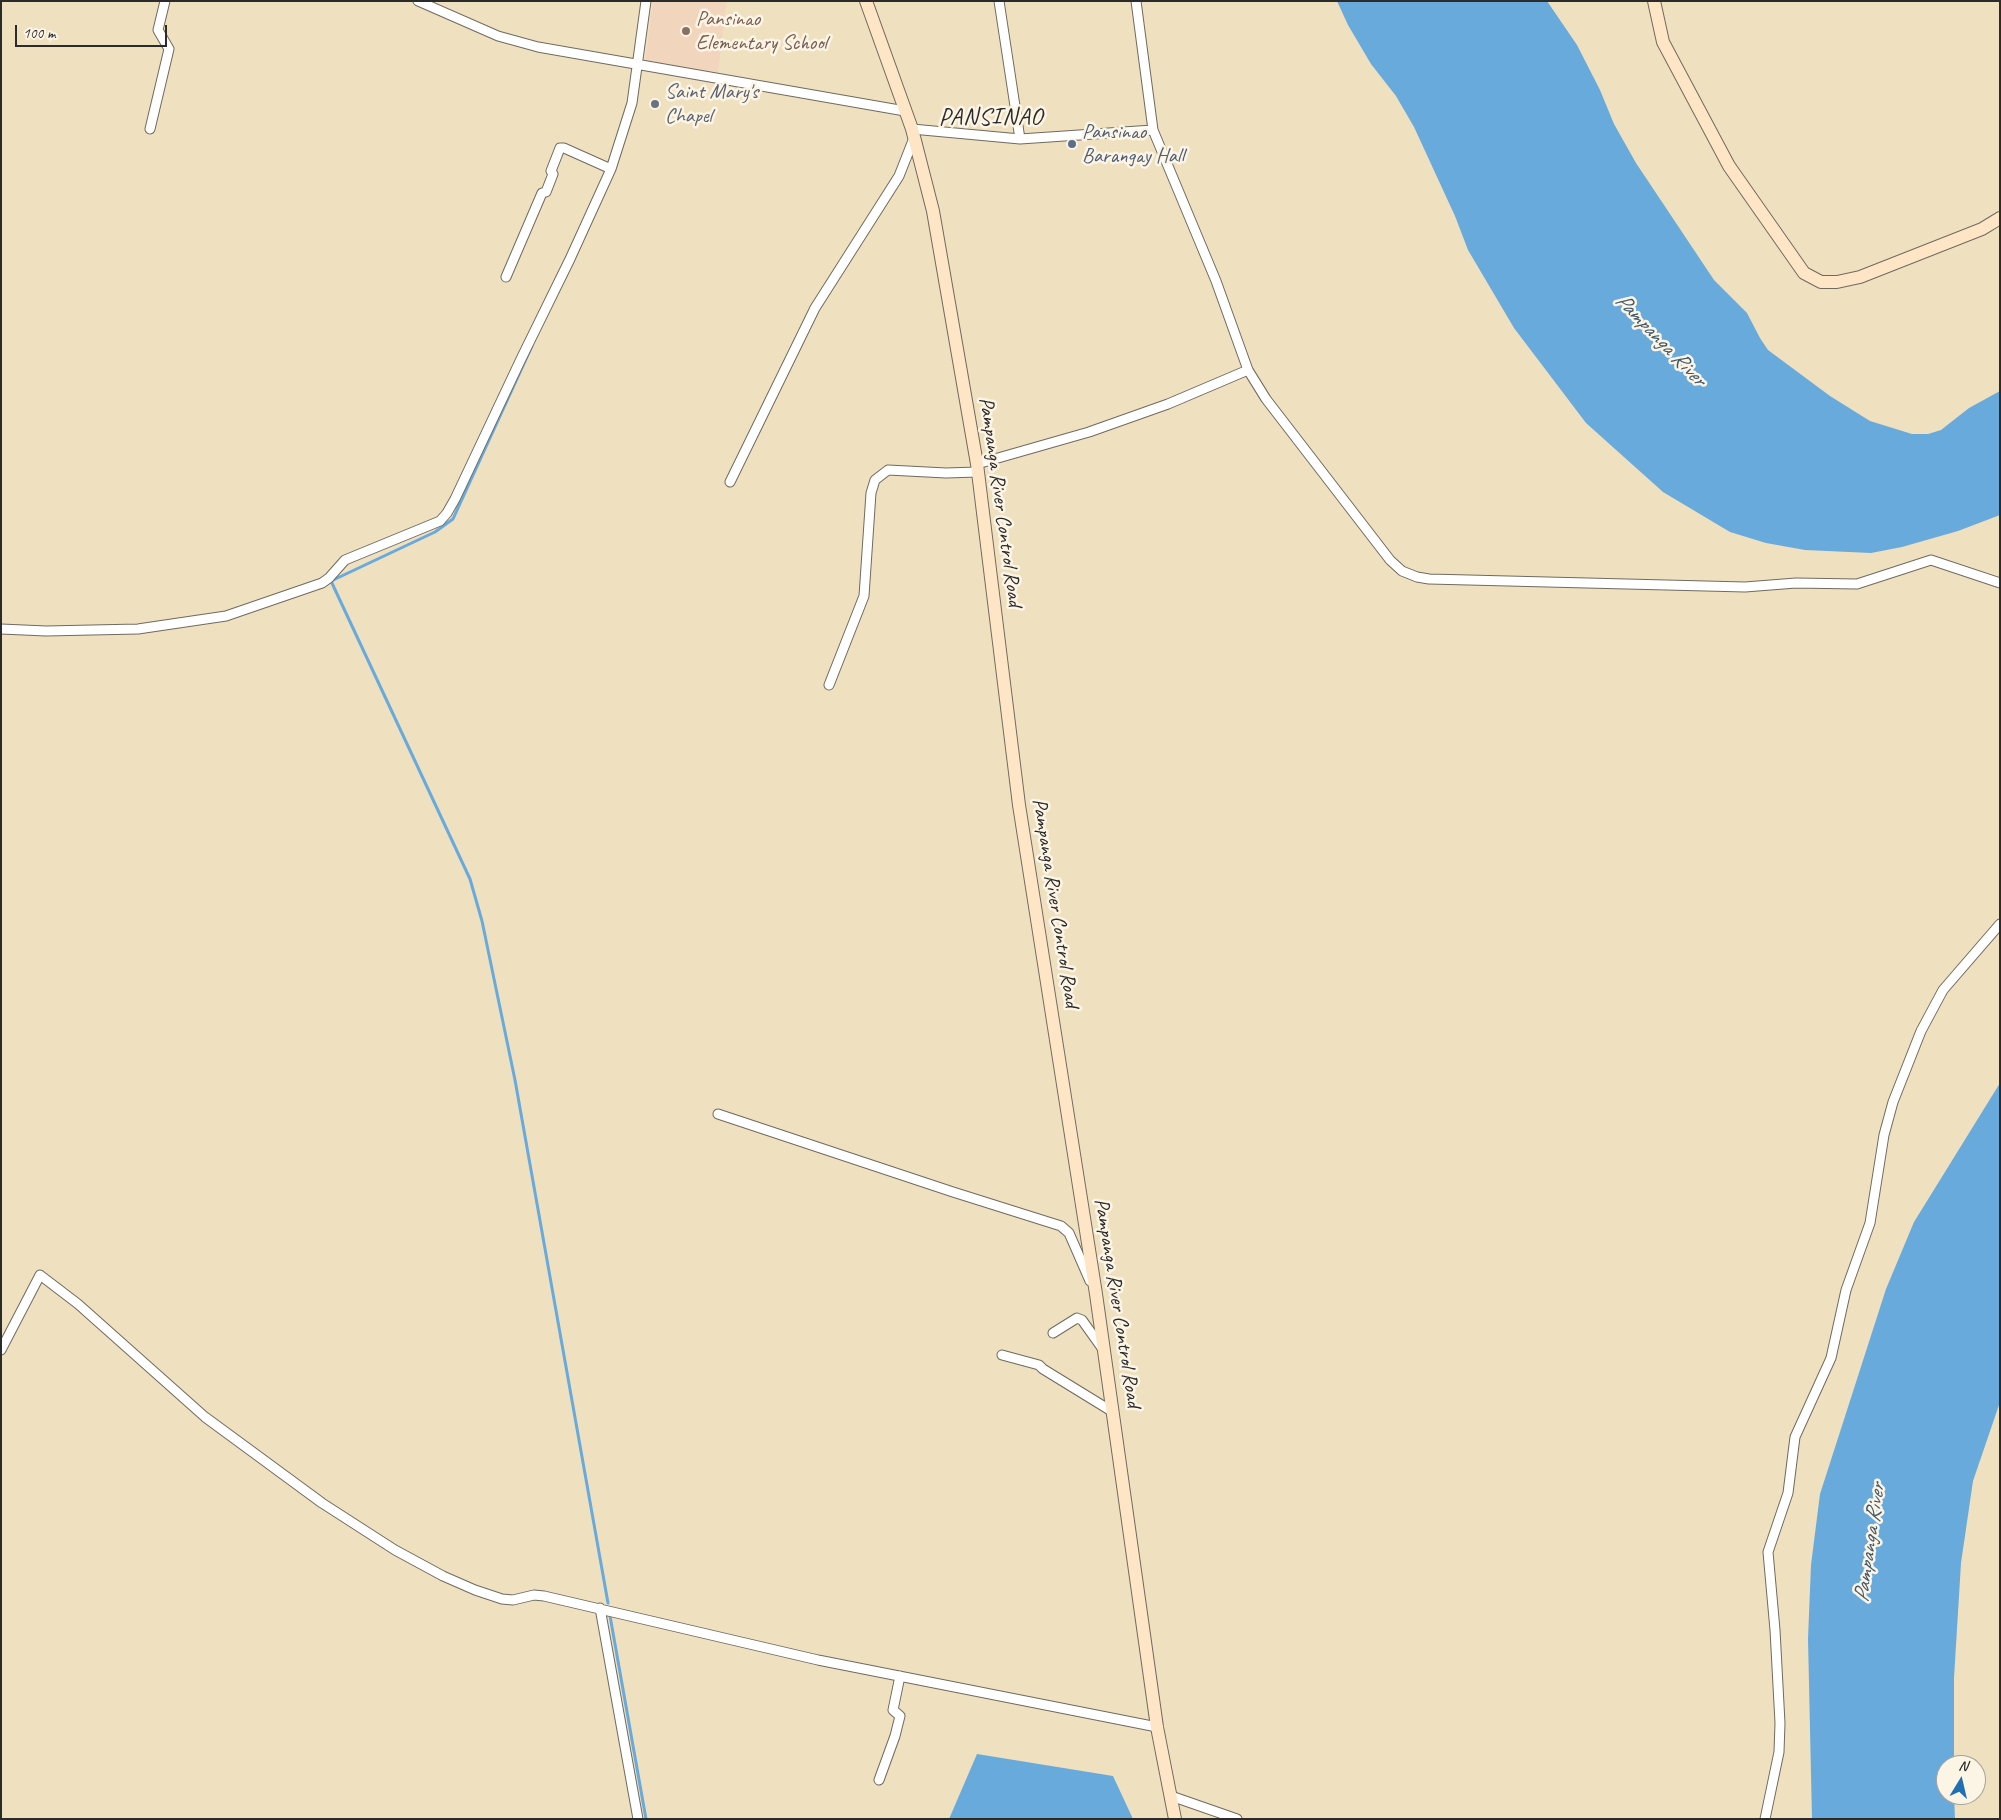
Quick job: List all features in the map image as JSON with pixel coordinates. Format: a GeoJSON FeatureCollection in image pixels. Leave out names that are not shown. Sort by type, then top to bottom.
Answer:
{"type":"FeatureCollection","features":[{"type":"Feature","properties":{"kind":"main road","name":"Pampanga River Control Road"},"geometry":{"type":"LineString","coordinates":[[866,1],[913,133],[933,211],[978,468],[1019,805],[1096,1294],[1157,1727],[1174,1819]]}},
{"type":"Feature","properties":{"kind":"main road"},"geometry":{"type":"LineString","coordinates":[[1654,1],[1663,42],[1729,166],[1804,273],[1821,282],[1837,282],[1860,277],[1982,228],[2000,218]]}},
{"type":"Feature","properties":{"kind":"street"},"geometry":{"type":"LineString","coordinates":[[150,129],[169,49],[166,41],[159,35],[158,30],[164,1]]}},
{"type":"Feature","properties":{"kind":"street"},"geometry":{"type":"LineString","coordinates":[[418,1],[511,40],[538,47],[905,111]]}},
{"type":"Feature","properties":{"kind":"street"},"geometry":{"type":"LineString","coordinates":[[1,629],[46,631],[138,629],[226,616],[322,583],[345,560],[440,521],[455,499],[570,259],[610,168],[632,103],[646,1]]}},
{"type":"Feature","properties":{"kind":"street"},"geometry":{"type":"LineString","coordinates":[[999,1],[1020,139]]}},
{"type":"Feature","properties":{"kind":"street"},"geometry":{"type":"LineString","coordinates":[[1136,1],[1152,130],[1216,281],[1248,370],[1266,399],[1390,560],[1402,571],[1429,579],[1726,586],[1796,583],[1857,584],[1931,560],[2000,583]]}},
{"type":"Feature","properties":{"kind":"street"},"geometry":{"type":"LineString","coordinates":[[730,482],[815,308],[898,176],[913,133],[1020,139],[1152,130]]}},
{"type":"Feature","properties":{"kind":"street"},"geometry":{"type":"LineString","coordinates":[[506,277],[542,193],[546,192],[553,174],[551,171],[560,148],[610,168]]}},
{"type":"Feature","properties":{"kind":"street"},"geometry":{"type":"LineString","coordinates":[[829,685],[864,596],[871,493],[875,480],[888,470],[904,469],[946,473],[978,468],[1106,426],[1193,394],[1248,370]]}},
{"type":"Feature","properties":{"kind":"street"},"geometry":{"type":"LineString","coordinates":[[1765,1819],[1780,1752],[1775,1630],[1768,1552],[1788,1493],[1795,1437],[1831,1358],[1846,1290],[1870,1223],[1884,1135],[1893,1102],[1921,1031],[1943,990],[2000,924]]}},
{"type":"Feature","properties":{"kind":"street"},"geometry":{"type":"LineString","coordinates":[[718,1114],[1061,1226],[1070,1233],[1096,1294]]}},
{"type":"Feature","properties":{"kind":"street"},"geometry":{"type":"LineString","coordinates":[[1,1350],[40,1275],[78,1304],[205,1417],[322,1503],[395,1550],[443,1576],[502,1599],[513,1600],[534,1595],[600,1608],[818,1660],[1157,1727]]}},
{"type":"Feature","properties":{"kind":"street"},"geometry":{"type":"LineString","coordinates":[[1053,1333],[1077,1318],[1082,1320],[1104,1350]]}},
{"type":"Feature","properties":{"kind":"street"},"geometry":{"type":"LineString","coordinates":[[1002,1355],[1039,1365],[1113,1412]]}},
{"type":"Feature","properties":{"kind":"street"},"geometry":{"type":"LineString","coordinates":[[600,1608],[638,1819]]}},
{"type":"Feature","properties":{"kind":"street"},"geometry":{"type":"LineString","coordinates":[[879,1780],[900,1716],[893,1710],[900,1676]]}},
{"type":"Feature","properties":{"kind":"street"},"geometry":{"type":"LineString","coordinates":[[1171,1796],[1237,1819]]}},
{"type":"Feature","properties":{"kind":"shaded area","name":"Pansinao Elementary School"},"geometry":{"type":"Polygon","coordinates":[[[653,1],[727,1],[718,72],[645,62],[653,1]]]}},
{"type":"Feature","properties":{"kind":"water","name":"Pampanga River"},"geometry":{"type":"Polygon","coordinates":[[[1337,1],[1547,1],[1577,45],[1600,90],[1614,124],[1636,163],[1714,280],[1747,313],[1768,350],[1830,396],[1870,421],[1912,434],[1928,434],[1941,430],[1969,408],[2000,391],[2000,515],[1958,531],[1902,547],[1871,553],[1805,550],[1766,543],[1730,532],[1663,492],[1586,423],[1514,328],[1468,250],[1455,216],[1414,127],[1396,96],[1371,64],[1348,25],[1337,1]]]}},
{"type":"Feature","properties":{"kind":"water","name":"Pampanga River"},"geometry":{"type":"Polygon","coordinates":[[[2000,1083],[2000,1402],[1973,1481],[1961,1563],[1954,1678],[1954,1755],[1936,1755],[1936,1805],[1954,1805],[1955,1819],[1812,1819],[1808,1639],[1811,1565],[1820,1494],[1886,1289],[1914,1222],[2000,1083]]]}},
{"type":"Feature","properties":{"kind":"water"},"geometry":{"type":"Polygon","coordinates":[[[977,1754],[1113,1776],[1133,1819],[949,1819],[977,1754]]]}},
{"type":"Feature","properties":{"kind":"waterway"},"geometry":{"type":"LineString","coordinates":[[532,346],[453,519],[435,532],[331,581],[470,879],[482,921],[515,1080],[608,1603]]}},
{"type":"Feature","properties":{"kind":"waterway"},"geometry":{"type":"LineString","coordinates":[[610,1616],[646,1819]]}},
{"type":"Feature","properties":{"kind":"place","name":"Pansinao Elementary School"},"geometry":{"type":"Point","coordinates":[686,31]}},
{"type":"Feature","properties":{"kind":"place","name":"Saint Mary's Chapel"},"geometry":{"type":"Point","coordinates":[655,104]}},
{"type":"Feature","properties":{"kind":"place","name":"Pansinao Barangay Hall"},"geometry":{"type":"Point","coordinates":[1072,144]}},
{"type":"Feature","properties":{"kind":"district","name":"PANSINAO"},"geometry":{"type":"Point","coordinates":[991,118]}}]}
